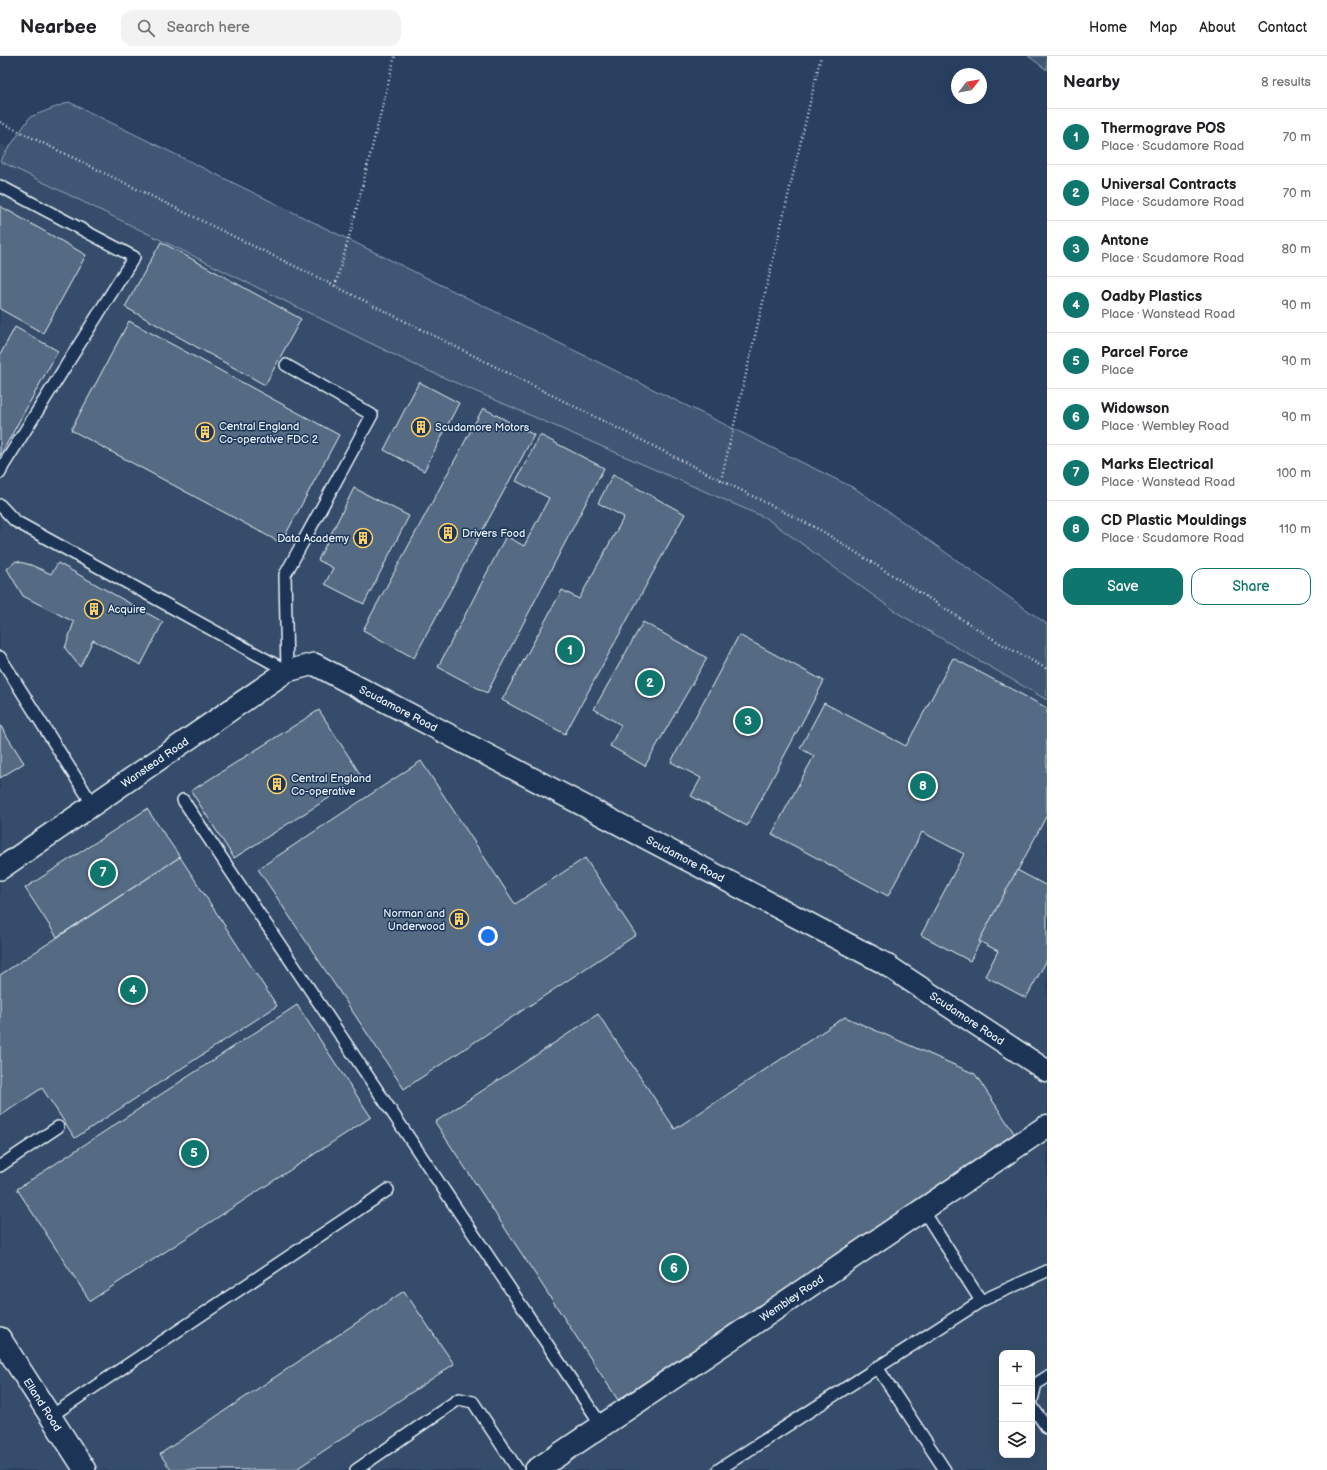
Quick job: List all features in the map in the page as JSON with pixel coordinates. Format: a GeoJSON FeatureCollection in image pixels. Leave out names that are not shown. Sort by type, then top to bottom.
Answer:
{"type":"FeatureCollection","features":[{"type":"Feature","properties":{"kind":"street","name":"Wanstead Road"},"geometry":{"type":"LineString","coordinates":[[0,869],[287,671],[314,664]]}},
{"type":"Feature","properties":{"kind":"street","name":"Scudamore Road"},"geometry":{"type":"LineString","coordinates":[[314,664],[882,962],[1047,1071]]}},
{"type":"Feature","properties":{"kind":"street","name":"Wembley Road"},"geometry":{"type":"LineString","coordinates":[[536,1470],[1047,1126]]}},
{"type":"Feature","properties":{"kind":"street","name":"Elland Road"},"geometry":{"type":"LineString","coordinates":[[0,1338],[85,1470]]}},
{"type":"Feature","properties":{"kind":"lane"},"geometry":{"type":"LineString","coordinates":[[0,186],[134,257],[0,473]]}},
{"type":"Feature","properties":{"kind":"lane"},"geometry":{"type":"LineString","coordinates":[[286,365],[372,415],[285,575],[287,671]]}},
{"type":"Feature","properties":{"kind":"lane"},"geometry":{"type":"LineString","coordinates":[[0,505],[15,521],[287,671]]}},
{"type":"Feature","properties":{"kind":"lane"},"geometry":{"type":"LineString","coordinates":[[0,657],[93,805]]}},
{"type":"Feature","properties":{"kind":"lane"},"geometry":{"type":"LineString","coordinates":[[183,800],[602,1426]]}},
{"type":"Feature","properties":{"kind":"lane"},"geometry":{"type":"LineString","coordinates":[[0,1166],[58,1127]]}},
{"type":"Feature","properties":{"kind":"lane"},"geometry":{"type":"LineString","coordinates":[[51,1416],[388,1190]]}},
{"type":"Feature","properties":{"kind":"lane"},"geometry":{"type":"LineString","coordinates":[[922,1210],[981,1300]]}},
{"type":"Feature","properties":{"kind":"lane"},"geometry":{"type":"LineString","coordinates":[[718,1470],[981,1300],[1047,1271]]}},
{"type":"Feature","properties":{"kind":"lane"},"geometry":{"type":"LineString","coordinates":[[877,1367],[945,1470]]}},
{"type":"Feature","properties":{"kind":"lane"},"geometry":{"type":"LineString","coordinates":[[1035,1388],[1036,1384],[1047,1377]]}},
{"type":"Feature","properties":{"kind":"lane"},"geometry":{"type":"LineString","coordinates":[[356,1470],[459,1400],[473,1402],[518,1470]]}},
{"type":"Feature","properties":{"kind":"lane"},"geometry":{"type":"LineString","coordinates":[[1035,1410],[1047,1428]]}},
{"type":"Feature","properties":{"kind":"path"},"geometry":{"type":"LineString","coordinates":[[335,286],[353,222],[395,56]]}},
{"type":"Feature","properties":{"kind":"path"},"geometry":{"type":"LineString","coordinates":[[721,480],[821,56]]}},
{"type":"Feature","properties":{"kind":"path"},"geometry":{"type":"LineString","coordinates":[[0,122],[335,286],[822,531],[998,642],[1047,669]]}},
{"type":"Feature","properties":{"kind":"shaded area"},"geometry":{"type":"Polygon","coordinates":[[[1028,56],[1047,56],[1047,70],[1028,56]]]}},
{"type":"Feature","properties":{"kind":"shaded area"},"geometry":{"type":"Polygon","coordinates":[[[69,102],[856,489],[1047,624],[1047,700],[896,612],[766,518],[415,365],[0,161],[30,117],[69,102]]]}},
{"type":"Feature","properties":{"kind":"shaded area"},"geometry":{"type":"Polygon","coordinates":[[[0,144],[766,518],[1047,694],[1047,1470],[0,1470],[0,144]]]}},
{"type":"Feature","properties":{"kind":"building"},"geometry":{"type":"Polygon","coordinates":[[[0,206],[86,255],[43,333],[0,309],[0,206]]]}},
{"type":"Feature","properties":{"kind":"building"},"geometry":{"type":"Polygon","coordinates":[[[161,242],[301,319],[265,385],[125,307],[161,242]]]}},
{"type":"Feature","properties":{"kind":"building","name":"Central England Co-operative FDC 2"},"geometry":{"type":"Polygon","coordinates":[[[129,321],[339,435],[281,543],[71,430],[129,321]]]}},
{"type":"Feature","properties":{"kind":"building"},"geometry":{"type":"Polygon","coordinates":[[[15,327],[58,351],[0,456],[0,355],[15,327]]]}},
{"type":"Feature","properties":{"kind":"building","name":"Scudamore Motors"},"geometry":{"type":"Polygon","coordinates":[[[419,382],[459,403],[424,471],[384,450],[419,382]]]}},
{"type":"Feature","properties":{"kind":"building","name":"Drivers Food"},"geometry":{"type":"Polygon","coordinates":[[[483,408],[534,435],[414,658],[363,630],[483,408]]]}},
{"type":"Feature","properties":{"kind":"building"},"geometry":{"type":"Polygon","coordinates":[[[540,435],[604,468],[487,693],[438,667],[506,536],[524,546],[549,498],[516,481],[540,435]]]}},
{"type":"Feature","properties":{"kind":"building"},"geometry":{"type":"Polygon","coordinates":[[[613,475],[685,514],[565,734],[502,700],[562,590],[579,599],[624,517],[598,503],[613,475]]]}},
{"type":"Feature","properties":{"kind":"building","name":"Data Academy"},"geometry":{"type":"Polygon","coordinates":[[[354,488],[409,516],[364,604],[325,584],[333,568],[318,560],[354,488]]]}},
{"type":"Feature","properties":{"kind":"building","name":"Acquire"},"geometry":{"type":"Polygon","coordinates":[[[16,561],[31,565],[51,574],[58,563],[163,622],[141,665],[93,640],[80,667],[65,648],[74,622],[23,596],[7,569],[16,561]]]}},
{"type":"Feature","properties":{"kind":"building"},"geometry":{"type":"Polygon","coordinates":[[[643,622],[707,658],[645,766],[610,746],[621,725],[594,709],[643,622]]]}},
{"type":"Feature","properties":{"kind":"building"},"geometry":{"type":"Polygon","coordinates":[[[739,635],[824,681],[747,826],[691,796],[701,778],[671,762],[739,635]]]}},
{"type":"Feature","properties":{"kind":"building"},"geometry":{"type":"Polygon","coordinates":[[[953,658],[1047,708],[1047,815],[970,961],[921,935],[964,854],[922,832],[888,896],[772,834],[814,756],[800,748],[824,703],[906,746],[953,658]]]}},
{"type":"Feature","properties":{"kind":"building","name":"Central England Co-operative"},"geometry":{"type":"Polygon","coordinates":[[[319,710],[362,777],[234,858],[191,791],[319,710]]]}},
{"type":"Feature","properties":{"kind":"building"},"geometry":{"type":"Polygon","coordinates":[[[0,725],[24,763],[0,778],[0,725]]]}},
{"type":"Feature","properties":{"kind":"building","name":"Norman and Underwood"},"geometry":{"type":"Polygon","coordinates":[[[421,761],[515,904],[585,858],[636,935],[404,1089],[258,869],[421,761]]]}},
{"type":"Feature","properties":{"kind":"building"},"geometry":{"type":"Polygon","coordinates":[[[147,809],[180,857],[57,937],[25,888],[147,809]]]}},
{"type":"Feature","properties":{"kind":"building"},"geometry":{"type":"Polygon","coordinates":[[[180,857],[277,1006],[75,1138],[42,1088],[0,1116],[0,975],[180,857]]]}},
{"type":"Feature","properties":{"kind":"building"},"geometry":{"type":"Polygon","coordinates":[[[1017,870],[1047,886],[1047,960],[1026,998],[985,976],[998,951],[979,941],[1017,870]]]}},
{"type":"Feature","properties":{"kind":"building"},"geometry":{"type":"Polygon","coordinates":[[[297,1005],[371,1117],[90,1301],[17,1189],[297,1005]]]}},
{"type":"Feature","properties":{"kind":"building"},"geometry":{"type":"Polygon","coordinates":[[[598,1014],[675,1129],[845,1017],[975,1074],[1016,1136],[618,1400],[435,1122],[598,1014]]]}},
{"type":"Feature","properties":{"kind":"building"},"geometry":{"type":"Polygon","coordinates":[[[404,1291],[454,1364],[295,1470],[171,1470],[160,1454],[404,1291]]]}},
{"type":"Feature","properties":{"kind":"place","name":"Scudamore Motors"},"geometry":{"type":"Point","coordinates":[421,427]}},
{"type":"Feature","properties":{"kind":"place","name":"Central England Co-operative FDC 2"},"geometry":{"type":"Point","coordinates":[205,432]}},
{"type":"Feature","properties":{"kind":"place","name":"Drivers Food"},"geometry":{"type":"Point","coordinates":[448,533]}},
{"type":"Feature","properties":{"kind":"place","name":"Data Academy"},"geometry":{"type":"Point","coordinates":[363,538]}},
{"type":"Feature","properties":{"kind":"place","name":"Acquire"},"geometry":{"type":"Point","coordinates":[94,609]}},
{"type":"Feature","properties":{"kind":"place","name":"Thermograve POS"},"geometry":{"type":"Point","coordinates":[570,650]}},
{"type":"Feature","properties":{"kind":"place","name":"Universal Contracts"},"geometry":{"type":"Point","coordinates":[650,683]}},
{"type":"Feature","properties":{"kind":"place","name":"Antone"},"geometry":{"type":"Point","coordinates":[748,721]}},
{"type":"Feature","properties":{"kind":"place","name":"Central England Co-operative"},"geometry":{"type":"Point","coordinates":[277,784]}},
{"type":"Feature","properties":{"kind":"place","name":"CD Plastic Mouldings"},"geometry":{"type":"Point","coordinates":[923,786]}},
{"type":"Feature","properties":{"kind":"place","name":"Marks Electrical"},"geometry":{"type":"Point","coordinates":[103,873]}},
{"type":"Feature","properties":{"kind":"place","name":"Norman and Underwood"},"geometry":{"type":"Point","coordinates":[459,919]}},
{"type":"Feature","properties":{"kind":"place","name":"Oadby Plastics"},"geometry":{"type":"Point","coordinates":[133,990]}},
{"type":"Feature","properties":{"kind":"place","name":"Parcel Force"},"geometry":{"type":"Point","coordinates":[194,1153]}},
{"type":"Feature","properties":{"kind":"place","name":"Widowson"},"geometry":{"type":"Point","coordinates":[674,1268]}}]}
